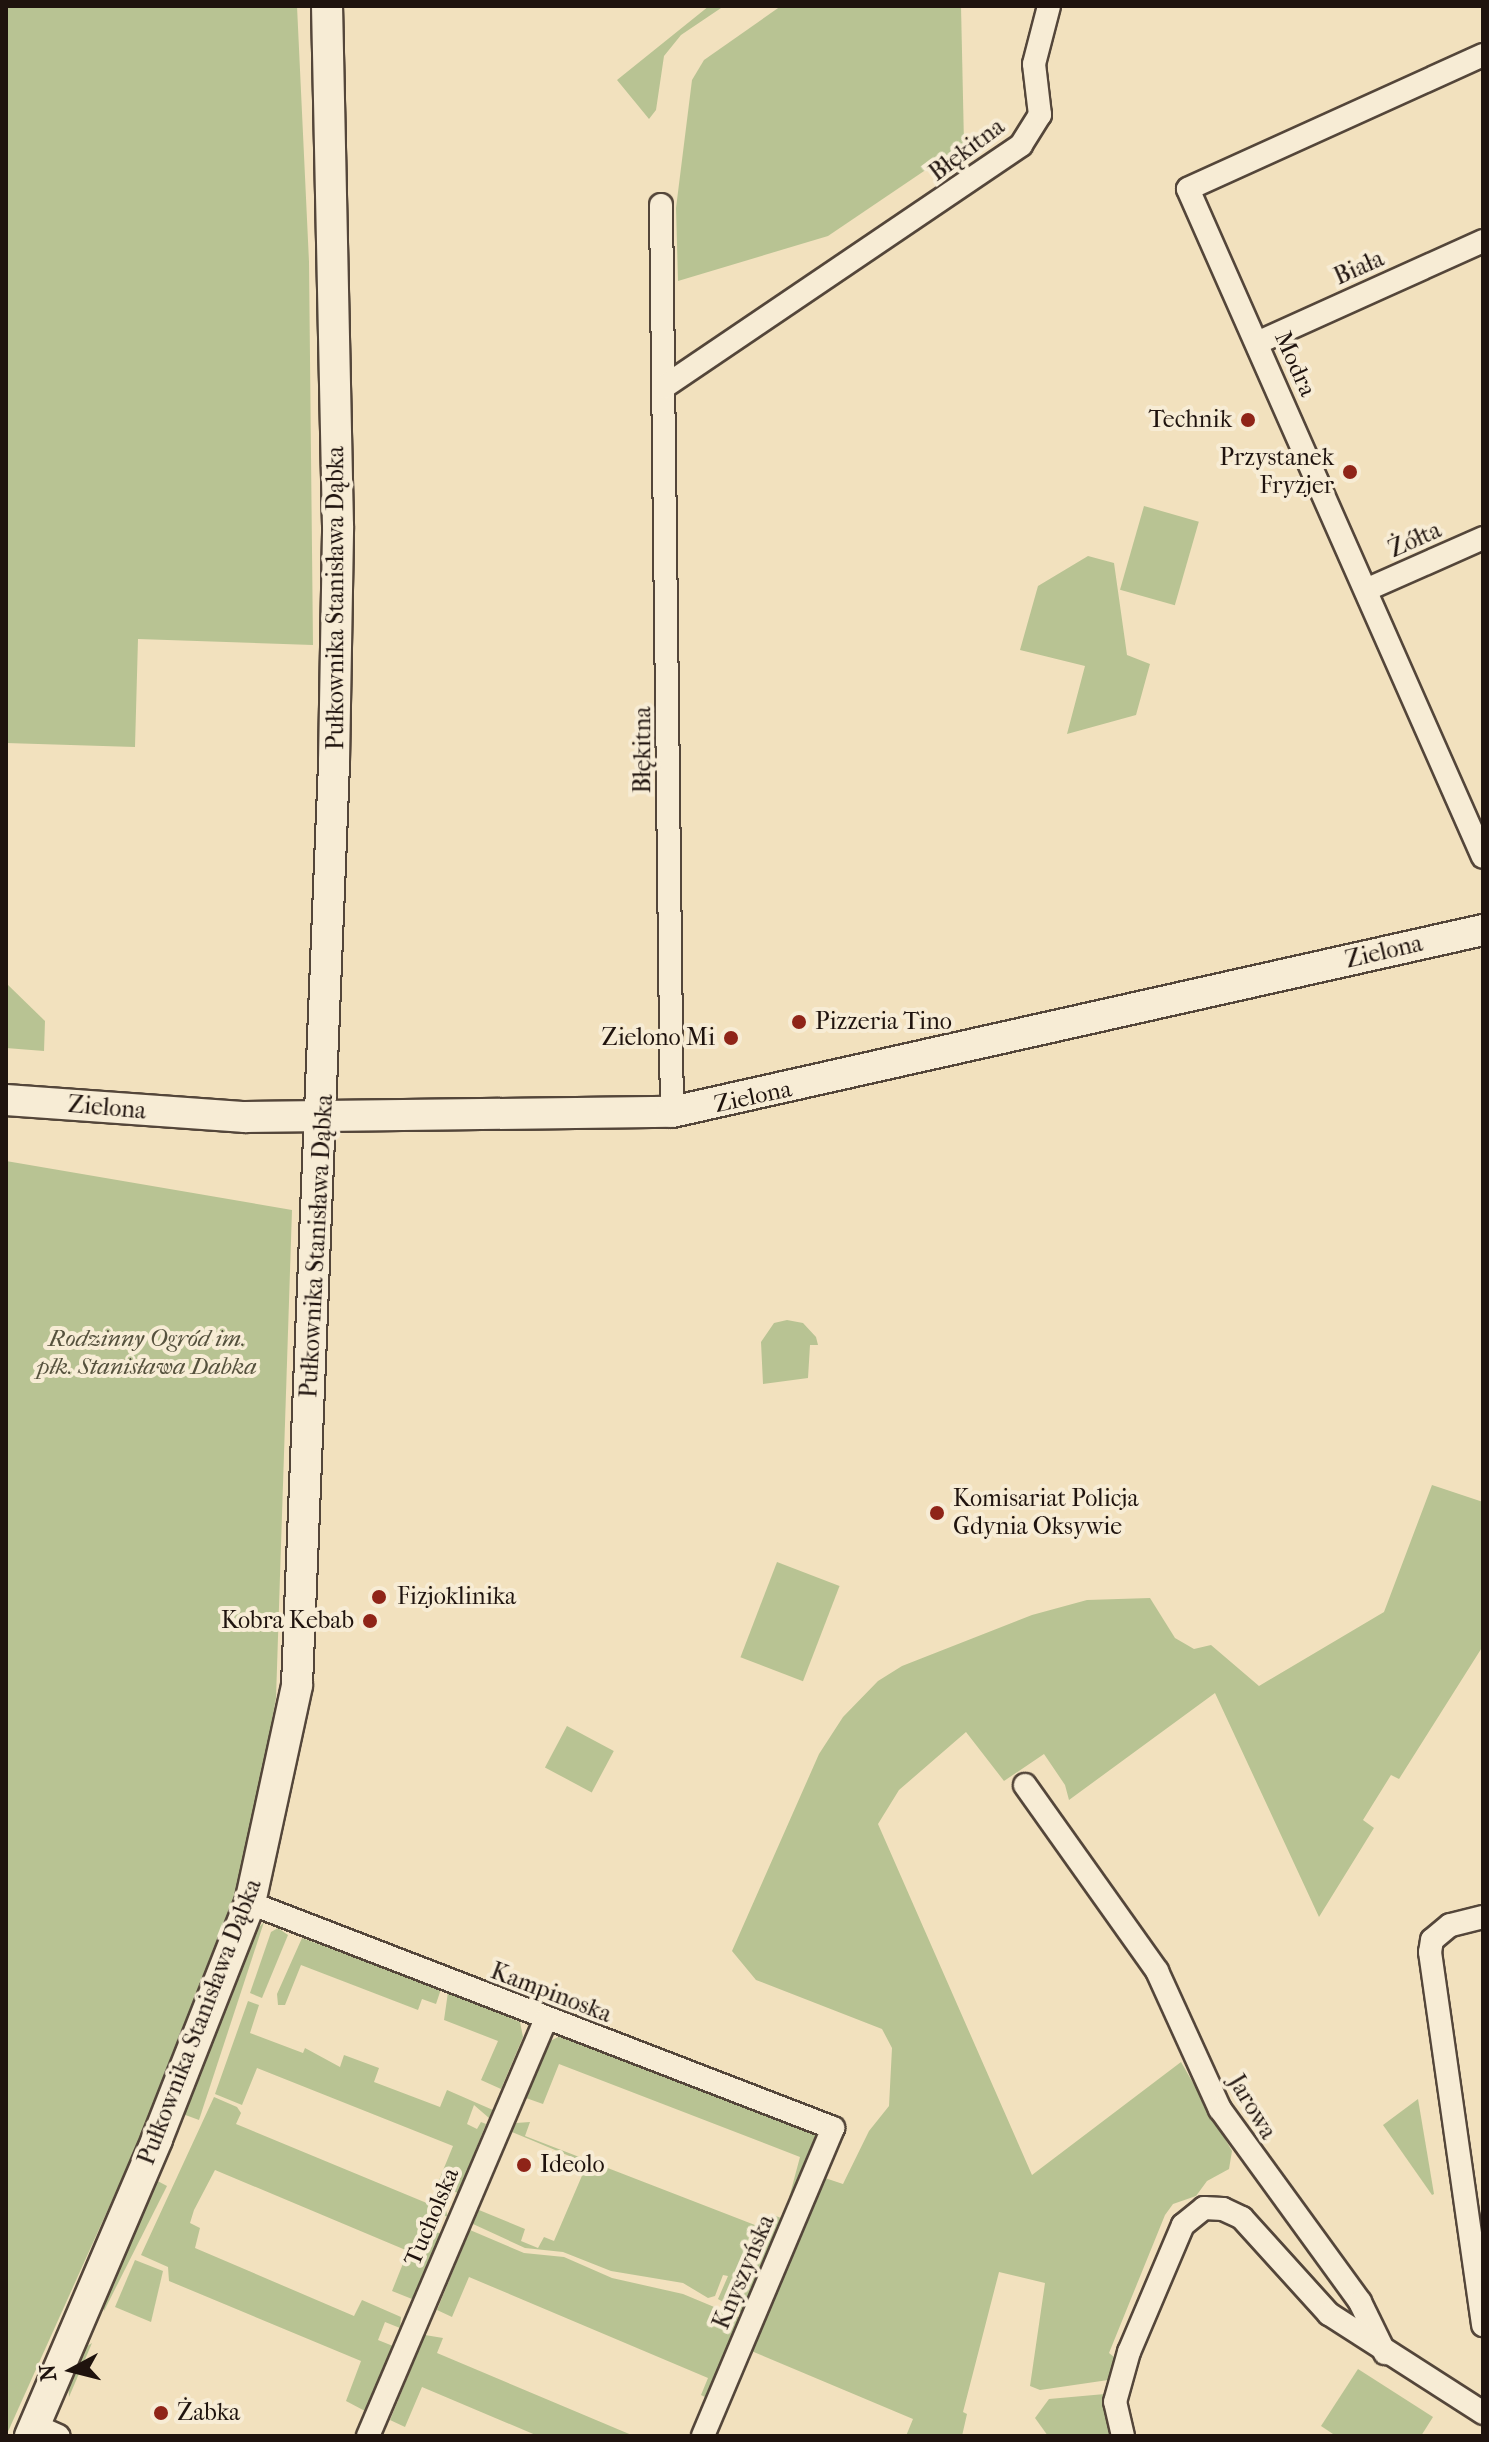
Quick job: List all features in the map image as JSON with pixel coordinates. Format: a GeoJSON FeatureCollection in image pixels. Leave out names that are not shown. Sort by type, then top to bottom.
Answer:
{"type":"FeatureCollection","features":[{"type":"Feature","properties":{"kind":"street","name":"Pułkownika Stanisława Dąbka"},"geometry":{"type":"LineString","coordinates":[[41,2432],[250,1903],[297,1685],[324,1114],[338,526],[327,6]]}},
{"type":"Feature","properties":{"kind":"street","name":"Błękitna"},"geometry":{"type":"LineString","coordinates":[[664,387],[1021,145],[1040,115],[1034,64],[1049,6]]}},
{"type":"Feature","properties":{"kind":"street","name":"Modra"},"geometry":{"type":"LineString","coordinates":[[1483,55],[1188,189],[1368,589],[1477,821],[1483,857]]}},
{"type":"Feature","properties":{"kind":"street","name":"Błękitna"},"geometry":{"type":"LineString","coordinates":[[661,205],[672,1112]]}},
{"type":"Feature","properties":{"kind":"street","name":"Biała"},"geometry":{"type":"LineString","coordinates":[[1257,343],[1483,241]]}},
{"type":"Feature","properties":{"kind":"street","name":"Żółta"},"geometry":{"type":"LineString","coordinates":[[1368,589],[1483,538]]}},
{"type":"Feature","properties":{"kind":"street","name":"Zielona"},"geometry":{"type":"LineString","coordinates":[[6,1100],[176,1114],[625,1116],[672,1112],[1483,930]]}},
{"type":"Feature","properties":{"kind":"street","name":"Jarowa"},"geometry":{"type":"LineString","coordinates":[[1025,1785],[1157,1971],[1220,2109],[1360,2302],[1385,2353]]}},
{"type":"Feature","properties":{"kind":"street","name":"Kampinoska"},"geometry":{"type":"LineString","coordinates":[[250,1903],[833,2128]]}},
{"type":"Feature","properties":{"kind":"street"},"geometry":{"type":"LineString","coordinates":[[1483,1917],[1450,1925],[1432,1940],[1430,1952],[1483,2325]]}},
{"type":"Feature","properties":{"kind":"street","name":"Tucholska"},"geometry":{"type":"LineString","coordinates":[[368,2436],[546,2019]]}},
{"type":"Feature","properties":{"kind":"street","name":"Knyszyńska"},"geometry":{"type":"LineString","coordinates":[[703,2436],[833,2128]]}},
{"type":"Feature","properties":{"kind":"street"},"geometry":{"type":"LineString","coordinates":[[1123,2436],[1115,2402],[1129,2352],[1183,2225],[1204,2208],[1223,2209],[1242,2218],[1320,2305],[1385,2353],[1483,2413]]}},
{"type":"Feature","properties":{"kind":"green space"},"geometry":{"type":"Polygon","coordinates":[[[6,6],[297,6],[309,262],[313,645],[138,639],[135,747],[6,743],[6,6]]]}},
{"type":"Feature","properties":{"kind":"green space"},"geometry":{"type":"Polygon","coordinates":[[[709,6],[724,6],[681,35],[664,56],[656,110],[649,119],[617,80],[709,6]]]}},
{"type":"Feature","properties":{"kind":"green space"},"geometry":{"type":"Polygon","coordinates":[[[781,6],[961,6],[964,144],[828,236],[678,281],[676,208],[692,80],[704,60],[781,6]]]}},
{"type":"Feature","properties":{"kind":"green space"},"geometry":{"type":"Polygon","coordinates":[[[1144,506],[1199,522],[1175,605],[1120,590],[1144,506]]]}},
{"type":"Feature","properties":{"kind":"green space"},"geometry":{"type":"Polygon","coordinates":[[[1088,556],[1114,563],[1127,655],[1150,664],[1136,715],[1067,734],[1085,666],[1020,650],[1038,586],[1088,556]]]}},
{"type":"Feature","properties":{"kind":"green space"},"geometry":{"type":"Polygon","coordinates":[[[6,983],[45,1021],[44,1051],[6,1048],[6,983]]]}},
{"type":"Feature","properties":{"kind":"green space","name":"Rodzinny Ogród im. płk. Stanisława Dabka"},"geometry":{"type":"Polygon","coordinates":[[[6,1161],[292,1210],[276,1698],[239,1899],[212,1978],[6,2436],[6,1161]]]}},
{"type":"Feature","properties":{"kind":"green space"},"geometry":{"type":"Polygon","coordinates":[[[787,1320],[803,1323],[816,1337],[818,1345],[810,1345],[808,1378],[763,1384],[761,1342],[774,1323],[787,1320]]]}},
{"type":"Feature","properties":{"kind":"green space"},"geometry":{"type":"Polygon","coordinates":[[[1432,1485],[1483,1502],[1483,1646],[1399,1779],[1391,1775],[1363,1820],[1374,1828],[1319,1917],[1215,1693],[1069,1800],[1065,1785],[1044,1754],[1004,1781],[966,1732],[899,1790],[878,1824],[1032,2175],[1181,2062],[1232,2151],[1229,2169],[1207,2181],[1196,2196],[1173,2204],[1165,2215],[1109,2353],[1119,2361],[1115,2379],[1040,2390],[1030,2386],[1045,2283],[999,2272],[963,2412],[967,2414],[962,2436],[906,2436],[913,2419],[749,2350],[822,2177],[843,2184],[869,2131],[889,2106],[892,2048],[882,2029],[756,1980],[732,1951],[819,1754],[843,1717],[878,1681],[902,1666],[1032,1615],[1087,1600],[1150,1598],[1175,1638],[1194,1649],[1211,1645],[1259,1686],[1384,1612],[1432,1485]]]}},
{"type":"Feature","properties":{"kind":"green space"},"geometry":{"type":"Polygon","coordinates":[[[777,1562],[840,1586],[803,1681],[740,1657],[777,1562]]]}},
{"type":"Feature","properties":{"kind":"green space"},"geometry":{"type":"Polygon","coordinates":[[[567,1726],[614,1751],[592,1792],[545,1767],[567,1726]]]}},
{"type":"Feature","properties":{"kind":"green space"},"geometry":{"type":"Polygon","coordinates":[[[264,1922],[199,2120],[180,2113],[252,1935],[264,1922]]]}},
{"type":"Feature","properties":{"kind":"green space"},"geometry":{"type":"Polygon","coordinates":[[[278,1928],[288,1935],[262,1998],[250,1993],[271,1932],[278,1928]]]}},
{"type":"Feature","properties":{"kind":"green space"},"geometry":{"type":"Polygon","coordinates":[[[302,1938],[441,1989],[436,2004],[422,1999],[418,2010],[301,1965],[285,2005],[278,2005],[277,1994],[302,1938]]]}},
{"type":"Feature","properties":{"kind":"green space"},"geometry":{"type":"Polygon","coordinates":[[[448,1992],[520,2022],[523,2037],[501,2089],[481,2080],[498,2041],[444,2020],[448,1992]]]}},
{"type":"Feature","properties":{"kind":"green space"},"geometry":{"type":"Polygon","coordinates":[[[248,2001],[259,2005],[250,2033],[303,2053],[305,2048],[340,2067],[344,2055],[379,2068],[374,2082],[440,2107],[447,2090],[493,2110],[489,2118],[474,2105],[467,2124],[477,2129],[481,2122],[486,2124],[458,2193],[437,2185],[453,2146],[257,2068],[242,2105],[215,2094],[248,2001]]]}},
{"type":"Feature","properties":{"kind":"green space"},"geometry":{"type":"Polygon","coordinates":[[[562,2035],[817,2133],[820,2137],[793,2200],[789,2198],[800,2157],[559,2064],[543,2104],[526,2098],[550,2041],[562,2035]]]}},
{"type":"Feature","properties":{"kind":"green space"},"geometry":{"type":"Polygon","coordinates":[[[214,2097],[237,2107],[241,2113],[236,2124],[446,2211],[448,2217],[435,2212],[428,2228],[441,2234],[412,2299],[392,2291],[408,2251],[215,2170],[194,2210],[190,2223],[200,2228],[195,2248],[354,2316],[362,2300],[401,2317],[400,2328],[385,2322],[378,2340],[393,2346],[365,2411],[346,2401],[361,2361],[169,2281],[168,2267],[141,2255],[214,2097]]]}},
{"type":"Feature","properties":{"kind":"green space"},"geometry":{"type":"Polygon","coordinates":[[[1418,2099],[1434,2194],[1432,2195],[1383,2125],[1418,2099]]]}},
{"type":"Feature","properties":{"kind":"green space"},"geometry":{"type":"Polygon","coordinates":[[[530,2122],[525,2136],[765,2229],[771,2214],[786,2220],[744,2314],[718,2299],[728,2276],[723,2275],[715,2296],[708,2298],[683,2283],[611,2271],[563,2252],[525,2248],[473,2224],[479,2210],[525,2229],[521,2241],[538,2248],[544,2237],[554,2241],[584,2171],[579,2160],[512,2132],[516,2123],[530,2122]]]}},
{"type":"Feature","properties":{"kind":"green space"},"geometry":{"type":"Polygon","coordinates":[[[152,2178],[167,2186],[104,2311],[102,2301],[152,2178]]]}},
{"type":"Feature","properties":{"kind":"green space"},"geometry":{"type":"Polygon","coordinates":[[[470,2230],[524,2253],[564,2257],[612,2278],[683,2294],[743,2319],[709,2399],[701,2395],[708,2378],[469,2277],[452,2317],[437,2310],[470,2230]]]}},
{"type":"Feature","properties":{"kind":"green space"},"geometry":{"type":"Polygon","coordinates":[[[135,2260],[163,2271],[151,2322],[115,2307],[135,2260]]]}},
{"type":"Feature","properties":{"kind":"green space"},"geometry":{"type":"Polygon","coordinates":[[[425,2335],[443,2338],[437,2353],[634,2436],[538,2436],[422,2387],[405,2427],[390,2420],[425,2335]]]}},
{"type":"Feature","properties":{"kind":"green space"},"geometry":{"type":"Polygon","coordinates":[[[92,2343],[69,2397],[68,2382],[81,2350],[92,2343]]]}},
{"type":"Feature","properties":{"kind":"green space"},"geometry":{"type":"Polygon","coordinates":[[[1358,2369],[1433,2417],[1421,2436],[1336,2436],[1321,2426],[1358,2369]]]}},
{"type":"Feature","properties":{"kind":"green space"},"geometry":{"type":"Polygon","coordinates":[[[1105,2394],[1119,2436],[1048,2436],[1035,2418],[1049,2399],[1105,2394]]]}},
{"type":"Feature","properties":{"kind":"place","name":"Technik"},"geometry":{"type":"Point","coordinates":[1248,420]}},
{"type":"Feature","properties":{"kind":"place","name":"Przystanek Fryzjer"},"geometry":{"type":"Point","coordinates":[1350,472]}},
{"type":"Feature","properties":{"kind":"place","name":"Pizzeria Tino"},"geometry":{"type":"Point","coordinates":[799,1022]}},
{"type":"Feature","properties":{"kind":"place","name":"Zielono Mi"},"geometry":{"type":"Point","coordinates":[731,1038]}},
{"type":"Feature","properties":{"kind":"place","name":"Komisariat Policja Gdynia Oksywie"},"geometry":{"type":"Point","coordinates":[937,1513]}},
{"type":"Feature","properties":{"kind":"place","name":"Fizjoklinika"},"geometry":{"type":"Point","coordinates":[379,1597]}},
{"type":"Feature","properties":{"kind":"place","name":"Kobra Kebab"},"geometry":{"type":"Point","coordinates":[370,1621]}},
{"type":"Feature","properties":{"kind":"place","name":"Ideolo"},"geometry":{"type":"Point","coordinates":[524,2165]}},
{"type":"Feature","properties":{"kind":"place","name":"Żabka"},"geometry":{"type":"Point","coordinates":[161,2413]}}]}
